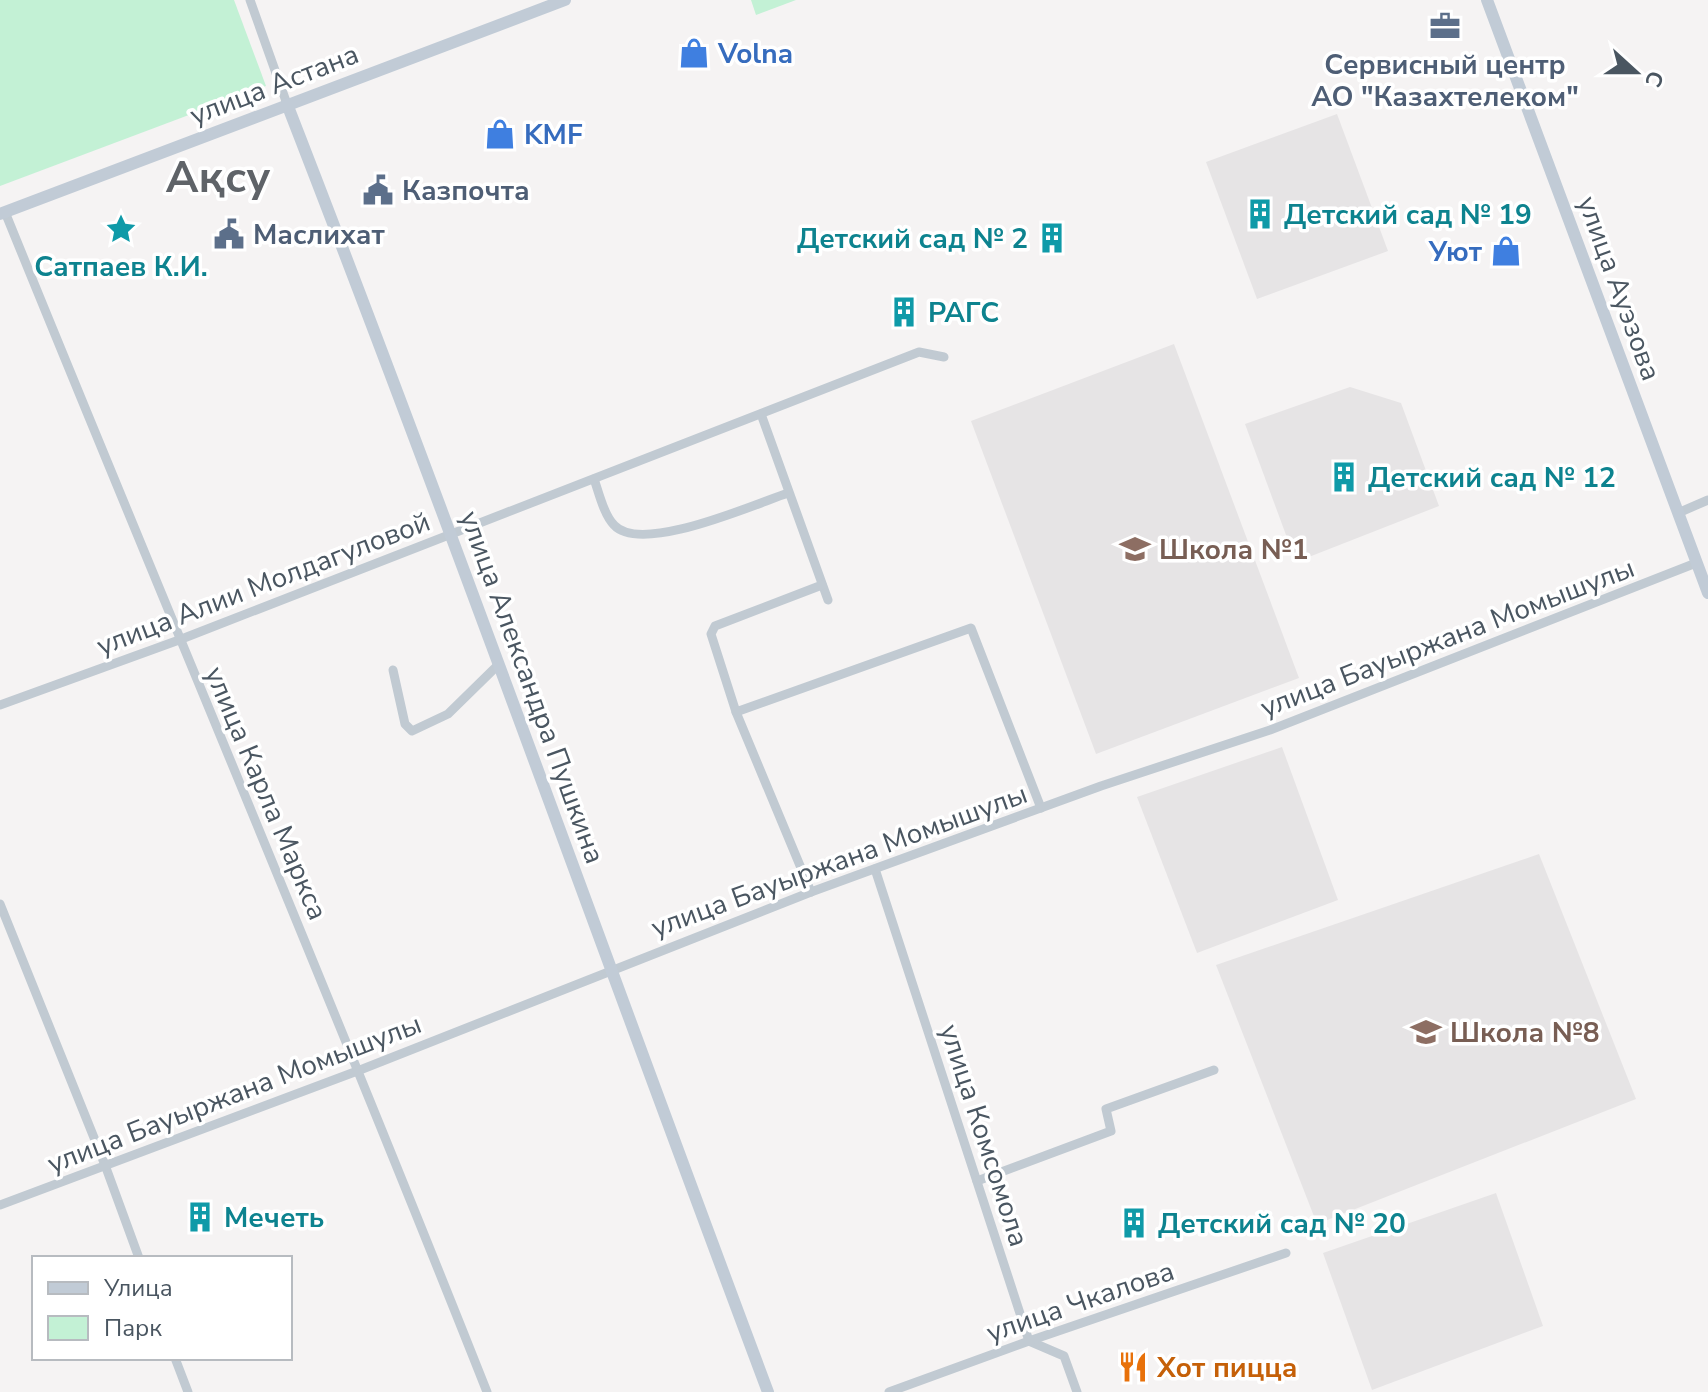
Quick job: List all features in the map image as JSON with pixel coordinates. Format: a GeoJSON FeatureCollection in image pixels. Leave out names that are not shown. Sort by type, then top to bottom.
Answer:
{"type":"FeatureCollection","features":[{"type":"Feature","properties":{"kind":"street","name":"улица Александра Пушкина"},"geometry":{"type":"LineString","coordinates":[[250,0],[452,534],[610,970],[768,1392]]}},
{"type":"Feature","properties":{"kind":"street","name":"улица Астана"},"geometry":{"type":"LineString","coordinates":[[2,213],[565,0]]}},
{"type":"Feature","properties":{"kind":"street","name":"улица Ауэзова"},"geometry":{"type":"LineString","coordinates":[[1487,0],[1708,593]]}},
{"type":"Feature","properties":{"kind":"street","name":"улица Карла Маркса"},"geometry":{"type":"LineString","coordinates":[[2,213],[360,1070],[487,1392]]}},
{"type":"Feature","properties":{"kind":"street","name":"улица Алии Молдагуловой"},"geometry":{"type":"LineString","coordinates":[[0,705],[179,640],[919,352],[944,357]]}},
{"type":"Feature","properties":{"kind":"street"},"geometry":{"type":"LineString","coordinates":[[761,414],[828,600]]}},
{"type":"Feature","properties":{"kind":"street"},"geometry":{"type":"LineString","coordinates":[[594,479],[614,525],[624,532],[652,535],[678,531],[788,493]]}},
{"type":"Feature","properties":{"kind":"street"},"geometry":{"type":"LineString","coordinates":[[1678,513],[1708,500]]}},
{"type":"Feature","properties":{"kind":"street","name":"улица Бауыржана Момышулы"},"geometry":{"type":"LineString","coordinates":[[0,1205],[360,1070],[811,892],[1041,808],[1270,730],[1696,563]]}},
{"type":"Feature","properties":{"kind":"street"},"geometry":{"type":"LineString","coordinates":[[811,892],[736,712],[711,634],[715,626],[822,585]]}},
{"type":"Feature","properties":{"kind":"street"},"geometry":{"type":"LineString","coordinates":[[736,712],[971,628],[1041,808]]}},
{"type":"Feature","properties":{"kind":"street"},"geometry":{"type":"LineString","coordinates":[[393,670],[405,724],[412,731],[448,714],[498,665]]}},
{"type":"Feature","properties":{"kind":"street","name":"улица Комсомола"},"geometry":{"type":"LineString","coordinates":[[875,869],[1029,1341]]}},
{"type":"Feature","properties":{"kind":"street"},"geometry":{"type":"LineString","coordinates":[[0,904],[138,1256]]}},
{"type":"Feature","properties":{"kind":"street"},"geometry":{"type":"LineString","coordinates":[[977,1181],[1111,1131],[1106,1109],[1214,1070]]}},
{"type":"Feature","properties":{"kind":"street","name":"улица Чкалова"},"geometry":{"type":"LineString","coordinates":[[889,1392],[1286,1253]]}},
{"type":"Feature","properties":{"kind":"street"},"geometry":{"type":"LineString","coordinates":[[1029,1341],[1064,1356],[1077,1392]]}},
{"type":"Feature","properties":{"kind":"street"},"geometry":{"type":"LineString","coordinates":[[176,1360],[188,1392]]}},
{"type":"Feature","properties":{"kind":"shaded area"},"geometry":{"type":"Polygon","coordinates":[[[1337,114],[1388,251],[1257,299],[1206,162],[1337,114]]]}},
{"type":"Feature","properties":{"kind":"shaded area","name":"Школа №1"},"geometry":{"type":"Polygon","coordinates":[[[1174,344],[1299,678],[1096,754],[971,421],[1174,344]]]}},
{"type":"Feature","properties":{"kind":"shaded area"},"geometry":{"type":"Polygon","coordinates":[[[1350,387],[1401,403],[1439,506],[1296,562],[1245,424],[1350,387]]]}},
{"type":"Feature","properties":{"kind":"shaded area"},"geometry":{"type":"Polygon","coordinates":[[[1282,747],[1338,900],[1197,953],[1137,797],[1282,747]]]}},
{"type":"Feature","properties":{"kind":"shaded area","name":"Школа №8"},"geometry":{"type":"Polygon","coordinates":[[[1539,854],[1636,1099],[1317,1224],[1216,965],[1539,854]]]}},
{"type":"Feature","properties":{"kind":"shaded area"},"geometry":{"type":"Polygon","coordinates":[[[1496,1193],[1543,1326],[1372,1390],[1323,1253],[1496,1193]]]}},
{"type":"Feature","properties":{"kind":"green space"},"geometry":{"type":"Polygon","coordinates":[[[0,0],[234,0],[266,86],[0,186],[0,0]]]}},
{"type":"Feature","properties":{"kind":"green space"},"geometry":{"type":"Polygon","coordinates":[[[751,0],[796,0],[756,15],[751,0]]]}},
{"type":"Feature","properties":{"kind":"place","name":"Сервисный центр АО \"Казахтелеком\""},"geometry":{"type":"Point","coordinates":[1445,26]}},
{"type":"Feature","properties":{"kind":"place","name":"Volna"},"geometry":{"type":"Point","coordinates":[694,53]}},
{"type":"Feature","properties":{"kind":"place","name":"KMF"},"geometry":{"type":"Point","coordinates":[500,134]}},
{"type":"Feature","properties":{"kind":"place","name":"Казпочта"},"geometry":{"type":"Point","coordinates":[378,190]}},
{"type":"Feature","properties":{"kind":"place","name":"Детский сад № 19"},"geometry":{"type":"Point","coordinates":[1260,214]}},
{"type":"Feature","properties":{"kind":"place","name":"Сатпаев К.И."},"geometry":{"type":"Point","coordinates":[121,229]}},
{"type":"Feature","properties":{"kind":"place","name":"Маслихат"},"geometry":{"type":"Point","coordinates":[229,234]}},
{"type":"Feature","properties":{"kind":"place","name":"Детский сад № 2"},"geometry":{"type":"Point","coordinates":[1052,238]}},
{"type":"Feature","properties":{"kind":"place","name":"Уют"},"geometry":{"type":"Point","coordinates":[1506,251]}},
{"type":"Feature","properties":{"kind":"place","name":"РАГС"},"geometry":{"type":"Point","coordinates":[904,312]}},
{"type":"Feature","properties":{"kind":"place","name":"Детский сад № 12"},"geometry":{"type":"Point","coordinates":[1344,477]}},
{"type":"Feature","properties":{"kind":"place","name":"Школа №1"},"geometry":{"type":"Point","coordinates":[1135,549]}},
{"type":"Feature","properties":{"kind":"place","name":"Школа №8"},"geometry":{"type":"Point","coordinates":[1426,1032]}},
{"type":"Feature","properties":{"kind":"place","name":"Мечеть"},"geometry":{"type":"Point","coordinates":[200,1217]}},
{"type":"Feature","properties":{"kind":"place","name":"Детский сад № 20"},"geometry":{"type":"Point","coordinates":[1134,1223]}},
{"type":"Feature","properties":{"kind":"place","name":"Хот пицца"},"geometry":{"type":"Point","coordinates":[1133,1367]}},
{"type":"Feature","properties":{"kind":"district","name":"Ақсу"},"geometry":{"type":"Point","coordinates":[218,177]}}]}
